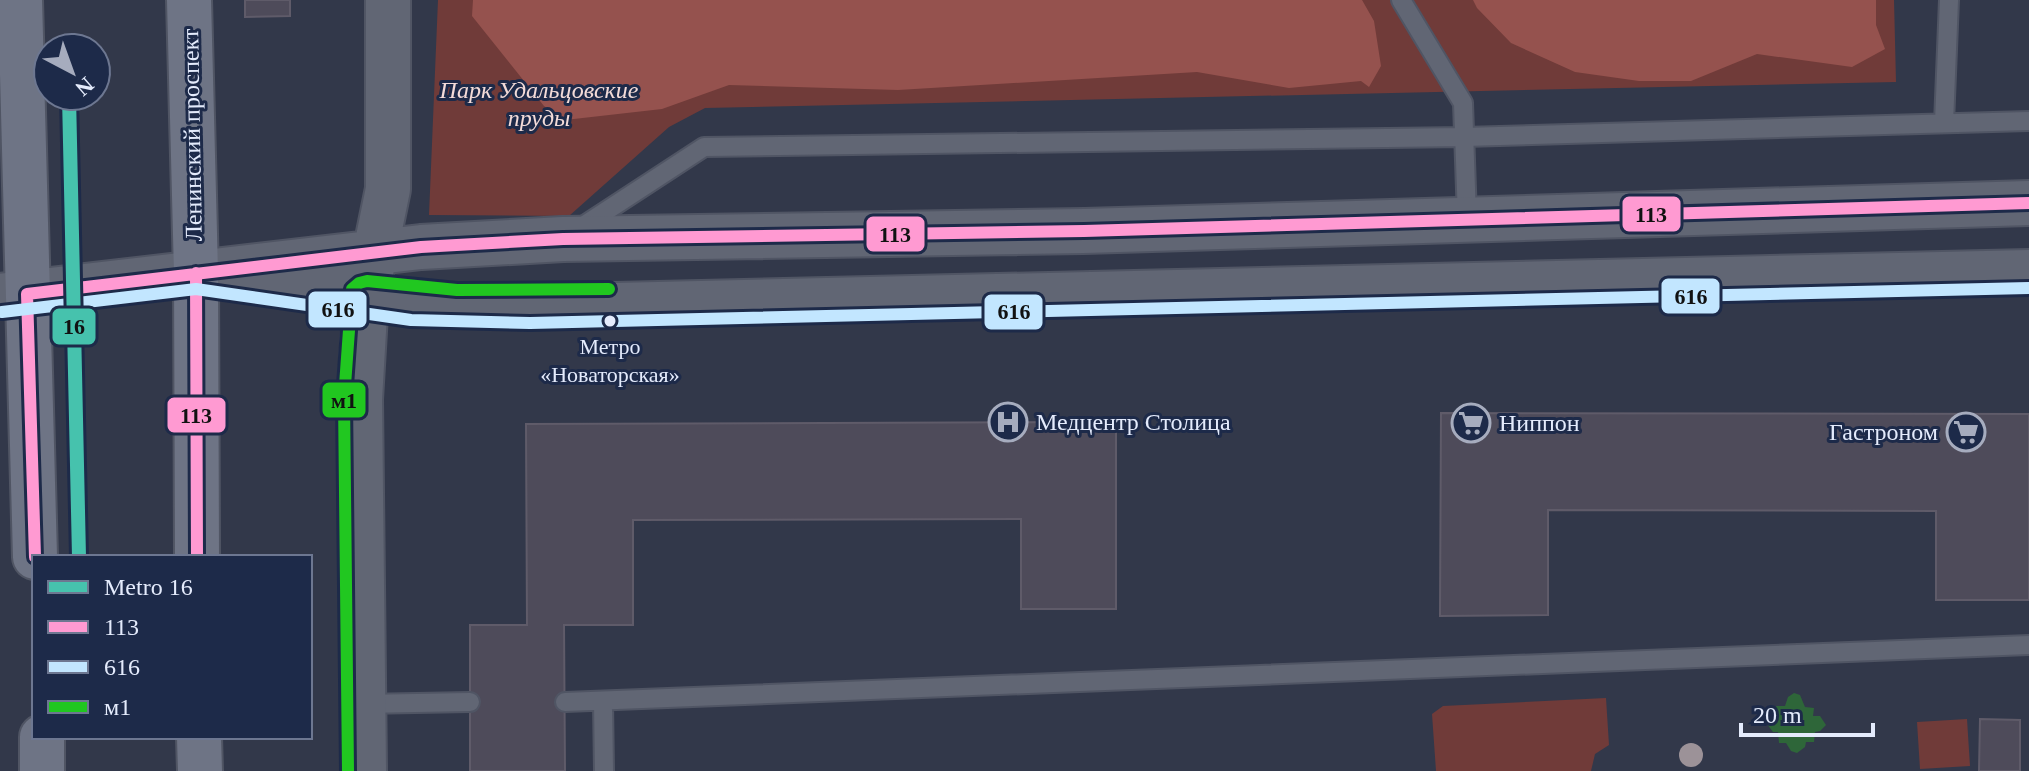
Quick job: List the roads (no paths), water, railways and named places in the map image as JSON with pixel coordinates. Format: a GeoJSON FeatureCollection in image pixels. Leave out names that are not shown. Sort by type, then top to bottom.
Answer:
{"type":"FeatureCollection","features":[{"type":"Feature","properties":{"kind":"main road"},"geometry":{"type":"LineString","coordinates":[[20,0],[14,295],[35,555]]}},
{"type":"Feature","properties":{"kind":"main road","name":"Ленинский проспект"},"geometry":{"type":"LineString","coordinates":[[189,0],[196,273],[197,555]]}},
{"type":"Feature","properties":{"kind":"main road"},"geometry":{"type":"LineString","coordinates":[[42,739],[42,771]]}},
{"type":"Feature","properties":{"kind":"main road"},"geometry":{"type":"LineString","coordinates":[[199,739],[200,771]]}},
{"type":"Feature","properties":{"kind":"street"},"geometry":{"type":"LineString","coordinates":[[364,771],[360,399],[366,297],[388,189],[388,0]]}},
{"type":"Feature","properties":{"kind":"street"},"geometry":{"type":"LineString","coordinates":[[14,295],[421,247],[563,239],[1084,231],[2029,203]]}},
{"type":"Feature","properties":{"kind":"street"},"geometry":{"type":"LineString","coordinates":[[196,273],[413,304],[559,306],[2029,272]]}},
{"type":"Feature","properties":{"kind":"lane"},"geometry":{"type":"LineString","coordinates":[[1401,0],[1463,103],[1467,218]]}},
{"type":"Feature","properties":{"kind":"lane"},"geometry":{"type":"LineString","coordinates":[[1944,123],[1949,0]]}},
{"type":"Feature","properties":{"kind":"lane"},"geometry":{"type":"LineString","coordinates":[[563,239],[704,147],[1464,137],[2029,121]]}},
{"type":"Feature","properties":{"kind":"lane"},"geometry":{"type":"LineString","coordinates":[[565,702],[2029,645]]}},
{"type":"Feature","properties":{"kind":"lane"},"geometry":{"type":"LineString","coordinates":[[362,704],[470,702]]}},
{"type":"Feature","properties":{"kind":"lane"},"geometry":{"type":"LineString","coordinates":[[603,702],[604,771]]}},
{"type":"Feature","properties":{"kind":"metro line","name":"16"},"geometry":{"type":"LineString","coordinates":[[69,112],[79,555]]}},
{"type":"Feature","properties":{"kind":"place","name":"Метро «Новаторская»"},"geometry":{"type":"Point","coordinates":[610,321]}},
{"type":"Feature","properties":{"kind":"place","name":"Медцентр Столица"},"geometry":{"type":"Point","coordinates":[1008,422]}},
{"type":"Feature","properties":{"kind":"place","name":"Ниппон"},"geometry":{"type":"Point","coordinates":[1471,423]}},
{"type":"Feature","properties":{"kind":"place","name":"Гастроном"},"geometry":{"type":"Point","coordinates":[1966,432]}},
{"type":"Feature","properties":{"kind":"park label","name":"Парк Удальцовские пруды"},"geometry":{"type":"Point","coordinates":[539,104]}}]}
